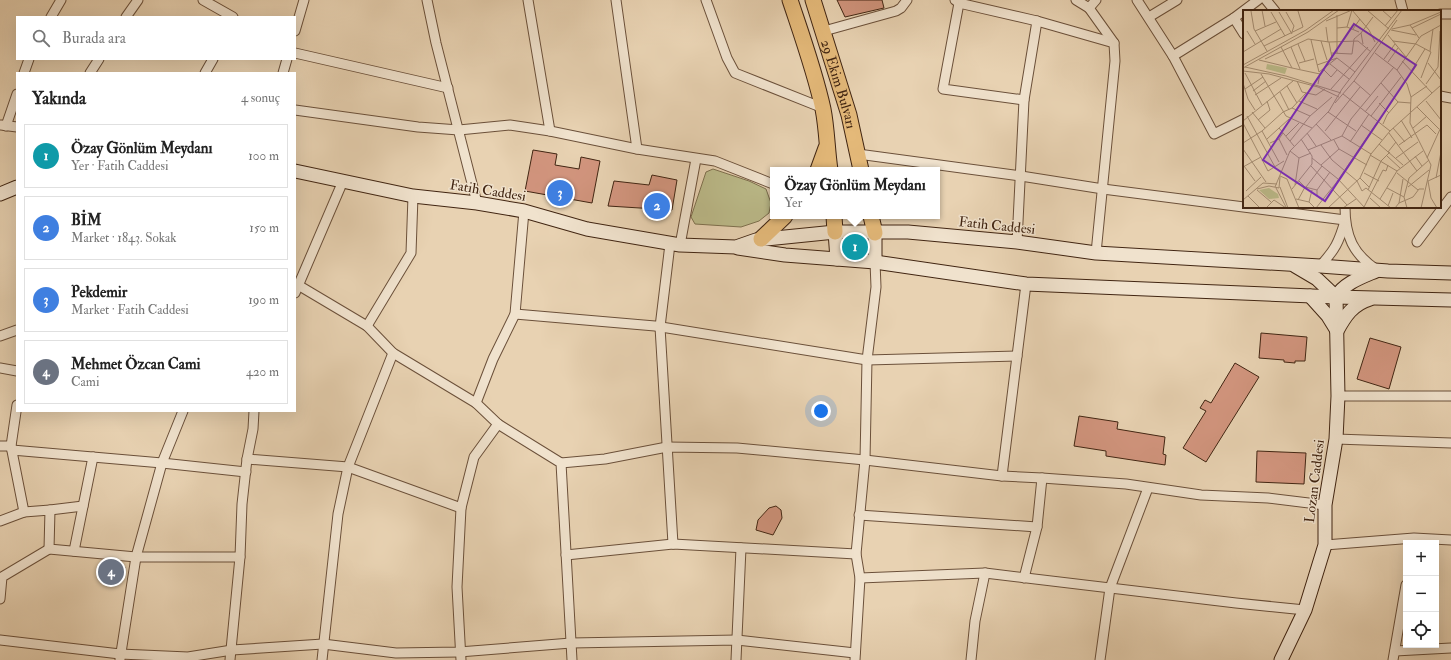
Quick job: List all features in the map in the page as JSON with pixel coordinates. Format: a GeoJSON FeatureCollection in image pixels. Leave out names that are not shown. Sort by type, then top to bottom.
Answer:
{"type":"FeatureCollection","features":[{"type":"Feature","properties":{"kind":"main road","name":"29 Ekim Bulvarı"},"geometry":{"type":"LineString","coordinates":[[790,0],[807,50],[822,108],[830,167]]}},
{"type":"Feature","properties":{"kind":"main road","name":"29 Ekim Bulvarı"},"geometry":{"type":"LineString","coordinates":[[813,0],[824,31],[849,115],[860,167]]}},
{"type":"Feature","properties":{"kind":"main road"},"geometry":{"type":"LineString","coordinates":[[819,167],[828,145]]}},
{"type":"Feature","properties":{"kind":"main road","name":"Fatih Caddesi"},"geometry":{"type":"LineString","coordinates":[[296,171],[413,196],[477,203],[524,211],[587,229],[675,244],[736,247],[756,240],[835,232],[908,232],[1017,242],[1096,253],[1451,273]]}},
{"type":"Feature","properties":{"kind":"main road"},"geometry":{"type":"LineString","coordinates":[[0,188],[16,183]]}},
{"type":"Feature","properties":{"kind":"main road"},"geometry":{"type":"LineString","coordinates":[[0,194],[16,187]]}},
{"type":"Feature","properties":{"kind":"main road"},"geometry":{"type":"LineString","coordinates":[[761,240],[782,219]]}},
{"type":"Feature","properties":{"kind":"main road"},"geometry":{"type":"LineString","coordinates":[[834,219],[837,258]]}},
{"type":"Feature","properties":{"kind":"main road"},"geometry":{"type":"LineString","coordinates":[[872,219],[875,233],[875,262]]}},
{"type":"Feature","properties":{"kind":"main road"},"geometry":{"type":"LineString","coordinates":[[736,247],[785,255],[875,262],[1026,284],[1336,297],[1451,300]]}},
{"type":"Feature","properties":{"kind":"main road"},"geometry":{"type":"LineString","coordinates":[[1289,264],[1306,271],[1336,297]]}},
{"type":"Feature","properties":{"kind":"main road"},"geometry":{"type":"LineString","coordinates":[[1336,297],[1339,292],[1347,286],[1378,270]]}},
{"type":"Feature","properties":{"kind":"main road"},"geometry":{"type":"LineString","coordinates":[[1310,296],[1328,316],[1337,331]]}},
{"type":"Feature","properties":{"kind":"main road","name":"Lozan Caddesi"},"geometry":{"type":"LineString","coordinates":[[1281,660],[1305,610],[1325,545],[1325,505],[1336,439],[1338,396],[1336,297]]}},
{"type":"Feature","properties":{"kind":"main road"},"geometry":{"type":"LineString","coordinates":[[1337,331],[1344,317],[1349,312],[1364,301],[1371,298]]}},
{"type":"Feature","properties":{"kind":"street"},"geometry":{"type":"LineString","coordinates":[[52,16],[61,0]]}},
{"type":"Feature","properties":{"kind":"street"},"geometry":{"type":"LineString","coordinates":[[127,16],[138,0]]}},
{"type":"Feature","properties":{"kind":"street"},"geometry":{"type":"LineString","coordinates":[[203,0],[231,16]]}},
{"type":"Feature","properties":{"kind":"street"},"geometry":{"type":"LineString","coordinates":[[296,16],[304,0]]}},
{"type":"Feature","properties":{"kind":"street"},"geometry":{"type":"LineString","coordinates":[[427,0],[436,43],[477,203]]}},
{"type":"Feature","properties":{"kind":"street"},"geometry":{"type":"LineString","coordinates":[[528,0],[550,131]]}},
{"type":"Feature","properties":{"kind":"street"},"geometry":{"type":"LineString","coordinates":[[616,0],[637,149]]}},
{"type":"Feature","properties":{"kind":"street"},"geometry":{"type":"LineString","coordinates":[[706,0],[727,58],[736,73],[822,108]]}},
{"type":"Feature","properties":{"kind":"street"},"geometry":{"type":"LineString","coordinates":[[824,31],[896,11],[902,8],[907,0]]}},
{"type":"Feature","properties":{"kind":"street"},"geometry":{"type":"LineString","coordinates":[[1076,0],[1089,8],[1114,43],[1115,62],[1096,253]]}},
{"type":"Feature","properties":{"kind":"street"},"geometry":{"type":"LineString","coordinates":[[1089,8],[1096,0]]}},
{"type":"Feature","properties":{"kind":"street"},"geometry":{"type":"LineString","coordinates":[[1137,0],[1173,56],[1214,134],[1243,120]]}},
{"type":"Feature","properties":{"kind":"street"},"geometry":{"type":"LineString","coordinates":[[1149,17],[1177,0]]}},
{"type":"Feature","properties":{"kind":"street"},"geometry":{"type":"LineString","coordinates":[[1245,10],[1258,0]]}},
{"type":"Feature","properties":{"kind":"street"},"geometry":{"type":"LineString","coordinates":[[1400,0],[1404,10]]}},
{"type":"Feature","properties":{"kind":"street"},"geometry":{"type":"LineString","coordinates":[[1024,100],[943,89],[957,1],[1037,21],[1114,43]]}},
{"type":"Feature","properties":{"kind":"street"},"geometry":{"type":"LineString","coordinates":[[1173,56],[1243,11]]}},
{"type":"Feature","properties":{"kind":"street"},"geometry":{"type":"LineString","coordinates":[[1234,18],[1243,32]]}},
{"type":"Feature","properties":{"kind":"street"},"geometry":{"type":"LineString","coordinates":[[1017,242],[1024,100],[1037,21]]}},
{"type":"Feature","properties":{"kind":"street"},"geometry":{"type":"LineString","coordinates":[[296,53],[448,88]]}},
{"type":"Feature","properties":{"kind":"street"},"geometry":{"type":"LineString","coordinates":[[24,72],[29,60]]}},
{"type":"Feature","properties":{"kind":"street"},"geometry":{"type":"LineString","coordinates":[[91,72],[98,60]]}},
{"type":"Feature","properties":{"kind":"street"},"geometry":{"type":"LineString","coordinates":[[206,72],[212,60]]}},
{"type":"Feature","properties":{"kind":"street"},"geometry":{"type":"LineString","coordinates":[[283,72],[287,60]]}},
{"type":"Feature","properties":{"kind":"street"},"geometry":{"type":"LineString","coordinates":[[16,96],[3,125],[16,127]]}},
{"type":"Feature","properties":{"kind":"street"},"geometry":{"type":"LineString","coordinates":[[1441,96],[1451,98]]}},
{"type":"Feature","properties":{"kind":"street"},"geometry":{"type":"LineString","coordinates":[[296,110],[418,127],[459,130],[510,125],[550,131],[637,149],[715,161],[770,183]]}},
{"type":"Feature","properties":{"kind":"street"},"geometry":{"type":"LineString","coordinates":[[858,154],[1103,189],[1243,207]]}},
{"type":"Feature","properties":{"kind":"street"},"geometry":{"type":"LineString","coordinates":[[673,544],[660,327],[675,244],[696,159]]}},
{"type":"Feature","properties":{"kind":"street"},"geometry":{"type":"LineString","coordinates":[[343,181],[297,289],[367,326],[393,353],[476,403],[498,424],[561,464],[605,459],[667,447],[738,448],[865,460],[1002,476],[1126,484],[1201,495],[1268,498],[1325,505]]}},
{"type":"Feature","properties":{"kind":"street"},"geometry":{"type":"LineString","coordinates":[[367,326],[411,253],[413,196]]}},
{"type":"Feature","properties":{"kind":"street"},"geometry":{"type":"LineString","coordinates":[[1417,242],[1451,198]]}},
{"type":"Feature","properties":{"kind":"street"},"geometry":{"type":"LineString","coordinates":[[1251,208],[1345,220]]}},
{"type":"Feature","properties":{"kind":"street"},"geometry":{"type":"LineString","coordinates":[[1345,208],[1345,220],[1349,237],[1354,248],[1370,265],[1378,270]]}},
{"type":"Feature","properties":{"kind":"street"},"geometry":{"type":"LineString","coordinates":[[476,403],[493,359],[515,314],[524,211]]}},
{"type":"Feature","properties":{"kind":"street"},"geometry":{"type":"LineString","coordinates":[[1320,266],[1330,255],[1339,241],[1345,220]]}},
{"type":"Feature","properties":{"kind":"street"},"geometry":{"type":"LineString","coordinates":[[0,640],[120,657],[188,657],[232,650],[323,644],[396,653],[460,656],[571,643],[737,640],[855,657],[860,578],[856,554],[865,460],[868,360],[876,287],[875,262]]}},
{"type":"Feature","properties":{"kind":"street"},"geometry":{"type":"LineString","coordinates":[[1002,476],[1026,284]]}},
{"type":"Feature","properties":{"kind":"street"},"geometry":{"type":"LineString","coordinates":[[515,314],[660,327],[868,360],[1017,356]]}},
{"type":"Feature","properties":{"kind":"street"},"geometry":{"type":"LineString","coordinates":[[0,336],[16,330]]}},
{"type":"Feature","properties":{"kind":"street"},"geometry":{"type":"LineString","coordinates":[[322,660],[338,514],[348,467],[393,353]]}},
{"type":"Feature","properties":{"kind":"street"},"geometry":{"type":"LineString","coordinates":[[0,368],[16,371]]}},
{"type":"Feature","properties":{"kind":"street"},"geometry":{"type":"LineString","coordinates":[[1338,396],[1451,396]]}},
{"type":"Feature","properties":{"kind":"street"},"geometry":{"type":"LineString","coordinates":[[16,412],[12,448],[24,512]]}},
{"type":"Feature","properties":{"kind":"street"},"geometry":{"type":"LineString","coordinates":[[120,657],[136,557],[162,463],[183,412]]}},
{"type":"Feature","properties":{"kind":"street"},"geometry":{"type":"LineString","coordinates":[[230,660],[240,557],[242,504],[247,459],[253,429],[254,412]]}},
{"type":"Feature","properties":{"kind":"street"},"geometry":{"type":"LineString","coordinates":[[460,656],[457,587],[460,508],[474,457],[498,424]]}},
{"type":"Feature","properties":{"kind":"street"},"geometry":{"type":"LineString","coordinates":[[1336,439],[1451,443]]}},
{"type":"Feature","properties":{"kind":"street"},"geometry":{"type":"LineString","coordinates":[[0,446],[246,472]]}},
{"type":"Feature","properties":{"kind":"street"},"geometry":{"type":"LineString","coordinates":[[74,551],[94,457]]}},
{"type":"Feature","properties":{"kind":"street"},"geometry":{"type":"LineString","coordinates":[[247,459],[348,467],[460,508]]}},
{"type":"Feature","properties":{"kind":"street"},"geometry":{"type":"LineString","coordinates":[[561,464],[572,660]]}},
{"type":"Feature","properties":{"kind":"street"},"geometry":{"type":"LineString","coordinates":[[1024,578],[1037,527],[1042,478]]}},
{"type":"Feature","properties":{"kind":"street"},"geometry":{"type":"LineString","coordinates":[[1100,660],[1110,588],[1148,488]]}},
{"type":"Feature","properties":{"kind":"street"},"geometry":{"type":"LineString","coordinates":[[0,521],[24,512],[83,506]]}},
{"type":"Feature","properties":{"kind":"street"},"geometry":{"type":"LineString","coordinates":[[49,548],[50,510]]}},
{"type":"Feature","properties":{"kind":"street"},"geometry":{"type":"LineString","coordinates":[[859,515],[1037,527]]}},
{"type":"Feature","properties":{"kind":"street"},"geometry":{"type":"LineString","coordinates":[[1439,540],[1451,540]]}},
{"type":"Feature","properties":{"kind":"street"},"geometry":{"type":"LineString","coordinates":[[1325,545],[1403,541]]}},
{"type":"Feature","properties":{"kind":"street"},"geometry":{"type":"LineString","coordinates":[[566,555],[673,544],[856,554]]}},
{"type":"Feature","properties":{"kind":"street"},"geometry":{"type":"LineString","coordinates":[[0,599],[2,577],[49,548],[136,557],[240,557]]}},
{"type":"Feature","properties":{"kind":"street"},"geometry":{"type":"LineString","coordinates":[[736,660],[741,548]]}},
{"type":"Feature","properties":{"kind":"street"},"geometry":{"type":"LineString","coordinates":[[860,578],[985,573],[1305,610]]}},
{"type":"Feature","properties":{"kind":"street"},"geometry":{"type":"LineString","coordinates":[[971,660],[975,621],[985,573]]}},
{"type":"Feature","properties":{"kind":"street"},"geometry":{"type":"LineString","coordinates":[[1403,602],[1394,655],[1451,648]]}},
{"type":"Feature","properties":{"kind":"shaded area"},"geometry":{"type":"Polygon","coordinates":[[[713,169],[749,181],[766,189],[770,200],[769,213],[759,221],[741,227],[695,224],[691,217],[706,172],[713,169]]]}},
{"type":"Feature","properties":{"kind":"building"},"geometry":{"type":"Polygon","coordinates":[[[837,0],[882,0],[884,8],[845,17],[837,0]]]}},
{"type":"Feature","properties":{"kind":"building"},"geometry":{"type":"Polygon","coordinates":[[[533,150],[557,154],[555,165],[579,169],[581,157],[600,161],[592,203],[525,191],[533,150]]]}},
{"type":"Feature","properties":{"kind":"building"},"geometry":{"type":"Polygon","coordinates":[[[652,175],[677,180],[672,210],[608,206],[614,181],[649,185],[652,175]]]}},
{"type":"Feature","properties":{"kind":"building"},"geometry":{"type":"Polygon","coordinates":[[[1261,333],[1307,337],[1305,361],[1295,361],[1295,363],[1284,362],[1284,360],[1259,358],[1261,333]]]}},
{"type":"Feature","properties":{"kind":"building"},"geometry":{"type":"Polygon","coordinates":[[[1370,338],[1401,347],[1389,389],[1357,379],[1370,338]]]}},
{"type":"Feature","properties":{"kind":"building"},"geometry":{"type":"Polygon","coordinates":[[[1235,363],[1259,377],[1206,462],[1183,448],[1206,411],[1200,408],[1205,400],[1211,403],[1235,363]]]}},
{"type":"Feature","properties":{"kind":"building"},"geometry":{"type":"Polygon","coordinates":[[[1079,416],[1118,422],[1117,429],[1165,437],[1163,454],[1166,455],[1165,465],[1106,456],[1106,451],[1074,446],[1079,416]]]}},
{"type":"Feature","properties":{"kind":"building"},"geometry":{"type":"Polygon","coordinates":[[[1257,451],[1306,453],[1304,484],[1256,482],[1257,451]]]}},
{"type":"Feature","properties":{"kind":"building"},"geometry":{"type":"Polygon","coordinates":[[[776,506],[781,510],[782,518],[773,535],[756,530],[758,520],[769,508],[776,506]]]}},
{"type":"Feature","properties":{"kind":"building"},"geometry":{"type":"Polygon","coordinates":[[[106,560],[125,567],[116,585],[98,577],[106,560]]]}},
{"type":"Feature","properties":{"kind":"place","name":"Pekdemir"},"geometry":{"type":"Point","coordinates":[560,193]}},
{"type":"Feature","properties":{"kind":"place","name":"BİM"},"geometry":{"type":"Point","coordinates":[657,206]}},
{"type":"Feature","properties":{"kind":"place","name":"Özay Gönlüm Meydanı"},"geometry":{"type":"Point","coordinates":[855,247]}},
{"type":"Feature","properties":{"kind":"place","name":"Mehmet Özcan Cami"},"geometry":{"type":"Point","coordinates":[111,572]}}]}
